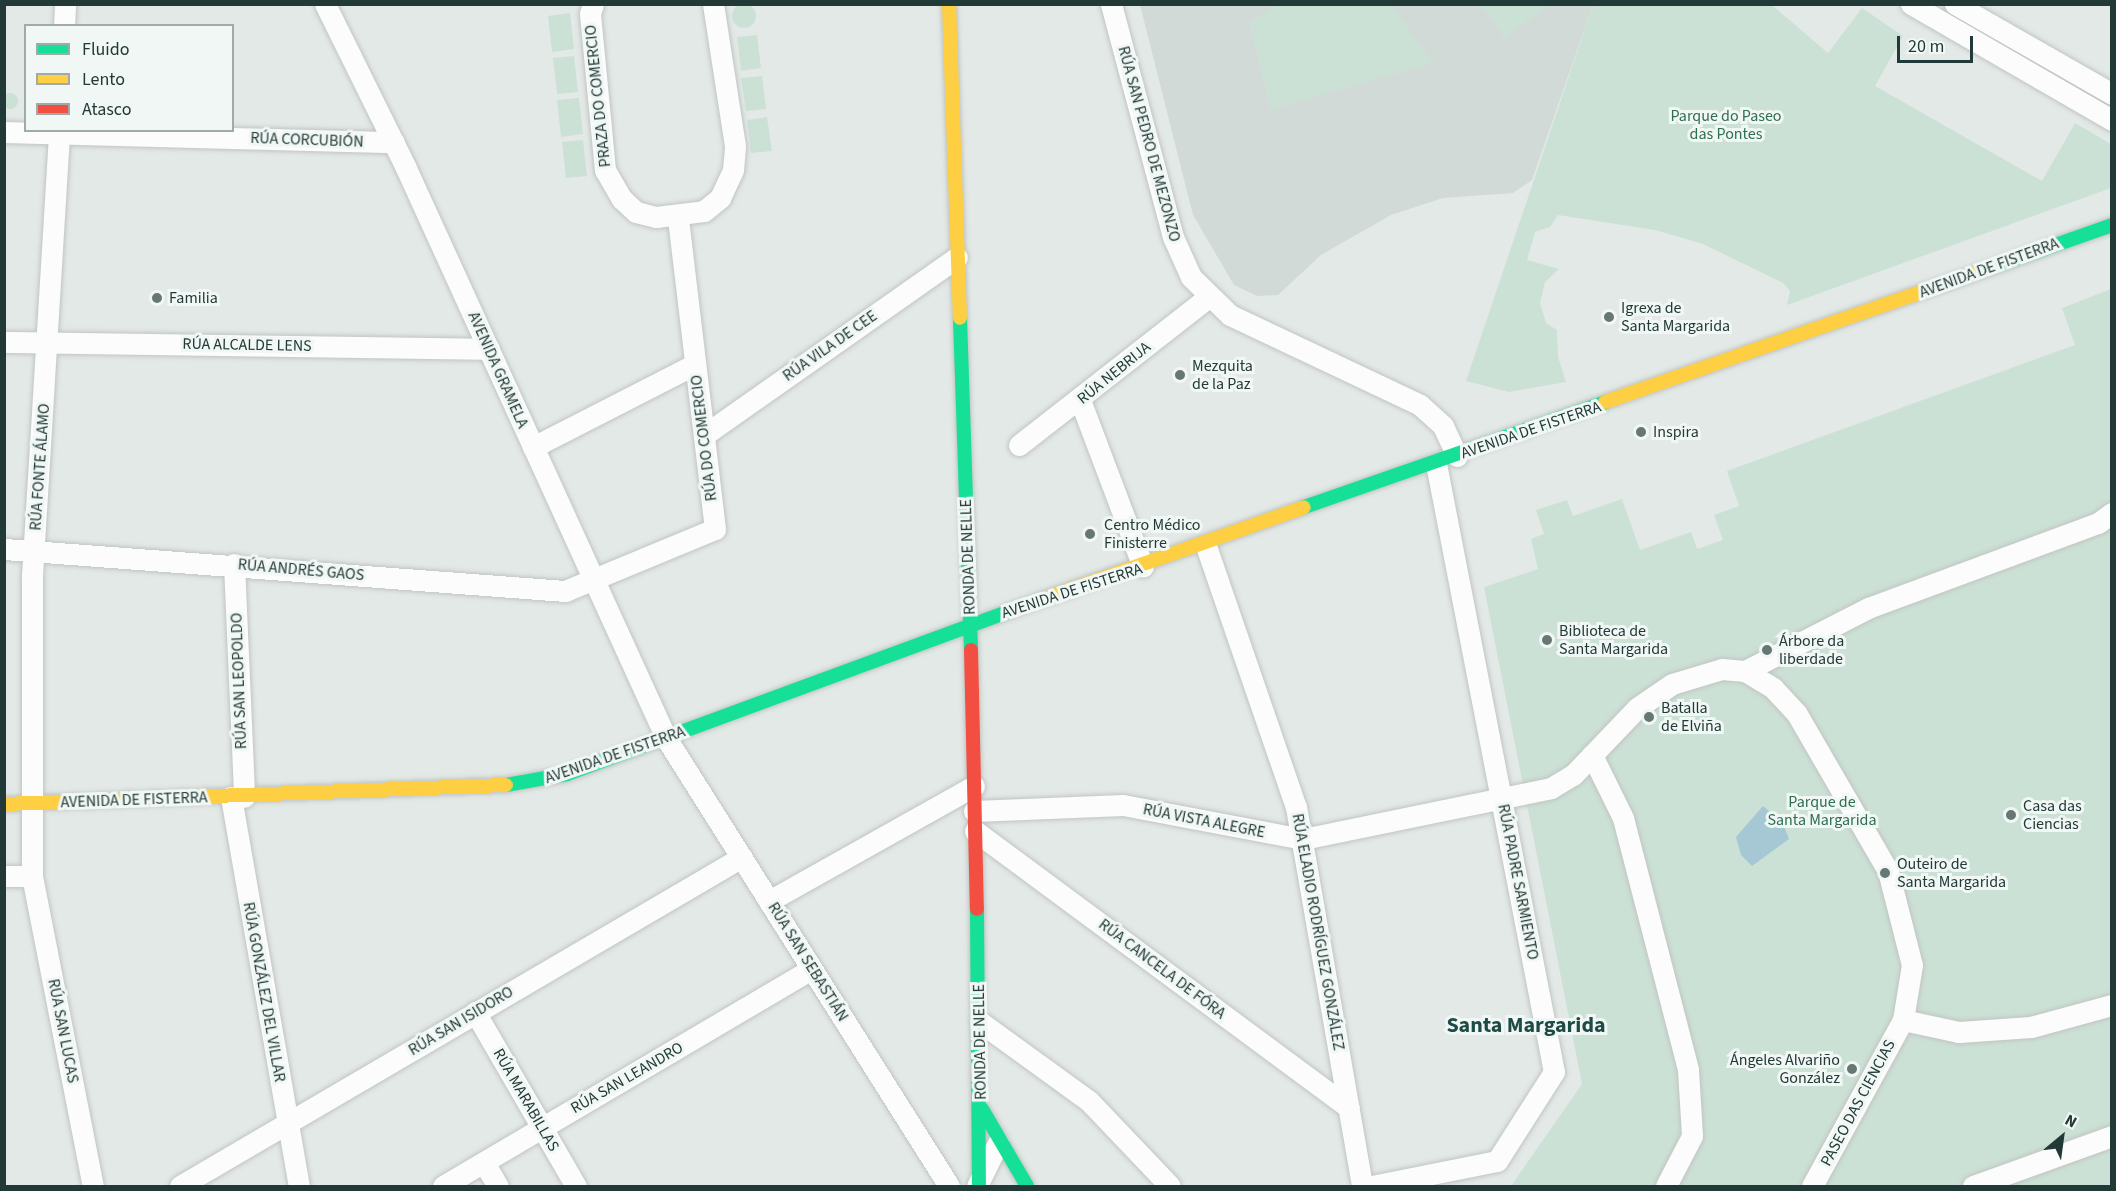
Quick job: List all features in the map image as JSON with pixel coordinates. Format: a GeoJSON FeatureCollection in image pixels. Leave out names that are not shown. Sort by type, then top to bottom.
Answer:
{"type":"FeatureCollection","features":[{"type":"Feature","properties":{"kind":"street"},"geometry":{"type":"LineString","coordinates":[[64,24],[65,4]]}},
{"type":"Feature","properties":{"kind":"street","name":"AVENIDA GRAMELA"},"geometry":{"type":"LineString","coordinates":[[325,4],[394,142],[666,738]]}},
{"type":"Feature","properties":{"kind":"street","name":"PRAZA DO COMERCIO"},"geometry":{"type":"LineString","coordinates":[[593,4],[590,14],[610,184],[636,212],[678,217],[704,211],[720,198],[733,170],[735,146],[713,4]]}},
{"type":"Feature","properties":{"kind":"street","name":"RONDA DE NELLE"},"geometry":{"type":"LineString","coordinates":[[949,4],[970,624],[980,1022],[982,1109],[975,1167],[978,1186]]}},
{"type":"Feature","properties":{"kind":"street","name":"RÚA SAN PEDRO DE MEZONZO"},"geometry":{"type":"LineString","coordinates":[[1111,4],[1173,237],[1191,277],[1207,298],[1270,336],[1420,405],[1443,426],[1457,456]]}},
{"type":"Feature","properties":{"kind":"street"},"geometry":{"type":"LineString","coordinates":[[1911,4],[2112,120]]}},
{"type":"Feature","properties":{"kind":"street"},"geometry":{"type":"LineString","coordinates":[[1955,4],[2112,94]]}},
{"type":"Feature","properties":{"kind":"street","name":"RÚA CORCUBIÓN"},"geometry":{"type":"LineString","coordinates":[[4,132],[24,132]]}},
{"type":"Feature","properties":{"kind":"street","name":"RÚA FONTE ÁLAMO"},"geometry":{"type":"LineString","coordinates":[[32,876],[34,548],[49,342],[59,132]]}},
{"type":"Feature","properties":{"kind":"street","name":"RÚA CORCUBIÓN"},"geometry":{"type":"LineString","coordinates":[[89,132],[394,142]]}},
{"type":"Feature","properties":{"kind":"street","name":"RÚA DO COMERCIO"},"geometry":{"type":"LineString","coordinates":[[595,581],[715,529],[678,217]]}},
{"type":"Feature","properties":{"kind":"street","name":"AVENIDA DE FISTERRA"},"geometry":{"type":"LineString","coordinates":[[4,804],[237,797],[526,784],[666,738],[970,624],[1206,546],[2112,225]]}},
{"type":"Feature","properties":{"kind":"street","name":"RÚA VILA DE CEE"},"geometry":{"type":"LineString","coordinates":[[704,435],[957,258]]}},
{"type":"Feature","properties":{"kind":"street","name":"RÚA NEBRIJA"},"geometry":{"type":"LineString","coordinates":[[1019,445],[1080,400],[1207,298]]}},
{"type":"Feature","properties":{"kind":"street","name":"RÚA ALCALDE LENS"},"geometry":{"type":"LineString","coordinates":[[4,342],[489,349]]}},
{"type":"Feature","properties":{"kind":"street"},"geometry":{"type":"LineString","coordinates":[[533,447],[695,363]]}},
{"type":"Feature","properties":{"kind":"street"},"geometry":{"type":"LineString","coordinates":[[1080,400],[1143,567]]}},
{"type":"Feature","properties":{"kind":"street","name":"RÚA PADRE SARMIENTO"},"geometry":{"type":"LineString","coordinates":[[1372,1186],[1497,1161],[1554,1072],[1436,464]]}},
{"type":"Feature","properties":{"kind":"street"},"geometry":{"type":"LineString","coordinates":[[1745,671],[1868,608],[2107,523]]}},
{"type":"Feature","properties":{"kind":"street","name":"RÚA ELADIO RODRÍGUEZ GONZÁLEZ"},"geometry":{"type":"LineString","coordinates":[[1206,546],[1303,839],[1362,1186]]}},
{"type":"Feature","properties":{"kind":"street","name":"RÚA ANDRÉS GAOS"},"geometry":{"type":"LineString","coordinates":[[4,549],[34,548],[565,591],[595,581]]}},
{"type":"Feature","properties":{"kind":"street","name":"RÚA SAN LEOPOLDO"},"geometry":{"type":"LineString","coordinates":[[234,564],[237,797]]}},
{"type":"Feature","properties":{"kind":"street"},"geometry":{"type":"LineString","coordinates":[[1502,799],[1551,788],[1592,755],[1637,708],[1672,684],[1722,669],[1745,671],[1773,688],[1797,714],[1888,871],[1912,965],[1903,1020],[1959,1032],[2031,1027],[2112,1005]]}},
{"type":"Feature","properties":{"kind":"street","name":"RÚA SAN SEBASTIÁN"},"geometry":{"type":"LineString","coordinates":[[666,738],[949,1186]]}},
{"type":"Feature","properties":{"kind":"street"},"geometry":{"type":"LineString","coordinates":[[1592,755],[1623,818],[1688,1070],[1692,1136],[1666,1186]]}},
{"type":"Feature","properties":{"kind":"street"},"geometry":{"type":"LineString","coordinates":[[769,901],[974,786]]}},
{"type":"Feature","properties":{"kind":"street","name":"RÚA GONZÁLEZ DEL VILLAR"},"geometry":{"type":"LineString","coordinates":[[237,797],[287,1124],[299,1186]]}},
{"type":"Feature","properties":{"kind":"street","name":"RÚA VISTA ALEGRE"},"geometry":{"type":"LineString","coordinates":[[975,821],[1123,805],[1303,839],[1502,799]]}},
{"type":"Feature","properties":{"kind":"street","name":"RÚA CANCELA DE FÓRA"},"geometry":{"type":"LineString","coordinates":[[975,821],[1349,1108]]}},
{"type":"Feature","properties":{"kind":"street","name":"RÚA SAN ISIDORO"},"geometry":{"type":"LineString","coordinates":[[180,1186],[742,857]]}},
{"type":"Feature","properties":{"kind":"street"},"geometry":{"type":"LineString","coordinates":[[4,876],[32,876]]}},
{"type":"Feature","properties":{"kind":"street","name":"RÚA SAN LUCAS"},"geometry":{"type":"LineString","coordinates":[[32,876],[93,1186]]}},
{"type":"Feature","properties":{"kind":"street","name":"RÚA SAN LEANDRO"},"geometry":{"type":"LineString","coordinates":[[443,1186],[812,969]]}},
{"type":"Feature","properties":{"kind":"street","name":"RÚA MARABILLAS"},"geometry":{"type":"LineString","coordinates":[[475,1012],[576,1186]]}},
{"type":"Feature","properties":{"kind":"street","name":"PASEO DAS CIENCIAS"},"geometry":{"type":"LineString","coordinates":[[1812,1186],[1903,1020]]}},
{"type":"Feature","properties":{"kind":"street"},"geometry":{"type":"LineString","coordinates":[[980,1022],[1089,1101],[1170,1186]]}},
{"type":"Feature","properties":{"kind":"street","name":"RONDA DE NELLE"},"geometry":{"type":"LineString","coordinates":[[982,1109],[998,1143],[1027,1186]]}},
{"type":"Feature","properties":{"kind":"street"},"geometry":{"type":"LineString","coordinates":[[1973,1186],[2112,1136]]}},
{"type":"Feature","properties":{"kind":"street","name":"RONDA DE NELLE"},"geometry":{"type":"LineString","coordinates":[[978,1186],[998,1143]]}},
{"type":"Feature","properties":{"kind":"street"},"geometry":{"type":"LineString","coordinates":[[484,1163],[498,1186]]}},
{"type":"Feature","properties":{"kind":"shaded area"},"geometry":{"type":"Polygon","coordinates":[[[1140,5],[1593,5],[1532,180],[1513,193],[1443,198],[1391,215],[1321,255],[1278,295],[1257,296],[1234,285],[1193,215],[1140,5]]]}},
{"type":"Feature","properties":{"kind":"green space"},"geometry":{"type":"Polygon","coordinates":[[[739,4],[749,4],[756,11],[756,21],[749,28],[739,28],[732,21],[732,11],[739,4]]]}},
{"type":"Feature","properties":{"kind":"green space"},"geometry":{"type":"Polygon","coordinates":[[[1276,5],[1391,5],[1433,63],[1271,109],[1249,23],[1276,5]]]}},
{"type":"Feature","properties":{"kind":"green space"},"geometry":{"type":"Polygon","coordinates":[[[1481,5],[1550,5],[1504,37],[1481,5]]]}},
{"type":"Feature","properties":{"kind":"green space","name":"Parque do Paseo das Pontes"},"geometry":{"type":"Polygon","coordinates":[[[1593,5],[1772,5],[1828,53],[1862,8],[1903,36],[1875,86],[2042,181],[2075,123],[2111,144],[2111,188],[1787,305],[1790,291],[1783,283],[1703,244],[1655,230],[1558,215],[1550,227],[1535,232],[1527,260],[1559,269],[1545,282],[1540,303],[1546,323],[1557,330],[1558,357],[1566,382],[1509,392],[1466,381],[1593,5]]]}},
{"type":"Feature","properties":{"kind":"green space"},"geometry":{"type":"Polygon","coordinates":[[[570,13],[574,49],[552,52],[548,16],[570,13]]]}},
{"type":"Feature","properties":{"kind":"green space"},"geometry":{"type":"Polygon","coordinates":[[[757,35],[761,68],[741,71],[737,37],[757,35]]]}},
{"type":"Feature","properties":{"kind":"green space"},"geometry":{"type":"Polygon","coordinates":[[[574,56],[578,92],[557,94],[553,58],[574,56]]]}},
{"type":"Feature","properties":{"kind":"green space"},"geometry":{"type":"Polygon","coordinates":[[[762,76],[766,109],[746,111],[741,78],[762,76]]]}},
{"type":"Feature","properties":{"kind":"green space"},"geometry":{"type":"Polygon","coordinates":[[[10,93],[16,95],[18,101],[16,107],[10,109],[4,107],[2,101],[4,95],[10,93]]]}},
{"type":"Feature","properties":{"kind":"green space"},"geometry":{"type":"Polygon","coordinates":[[[579,98],[583,134],[561,137],[557,100],[579,98]]]}},
{"type":"Feature","properties":{"kind":"green space"},"geometry":{"type":"Polygon","coordinates":[[[767,117],[772,151],[751,153],[747,120],[767,117]]]}},
{"type":"Feature","properties":{"kind":"green space"},"geometry":{"type":"Polygon","coordinates":[[[583,140],[587,176],[566,178],[562,142],[583,140]]]}},
{"type":"Feature","properties":{"kind":"green space","name":"Parque de Santa Margarida"},"geometry":{"type":"Polygon","coordinates":[[[2111,289],[2111,1186],[1511,1186],[1582,1084],[1484,587],[1538,569],[1531,539],[1544,534],[1536,510],[1567,500],[1573,516],[1622,499],[1640,550],[1691,532],[1697,549],[1723,540],[1714,515],[1739,506],[1727,471],[2075,345],[2062,308],[2111,289]]]}},
{"type":"Feature","properties":{"kind":"water"},"geometry":{"type":"Polygon","coordinates":[[[1763,806],[1783,823],[1789,839],[1752,866],[1741,855],[1736,837],[1763,806]]]}},
{"type":"Feature","properties":{"kind":"traffic: fast"},"geometry":{"type":"LineString","coordinates":[[1990,268],[2112,225]]}},
{"type":"Feature","properties":{"kind":"traffic: fast"},"geometry":{"type":"LineString","coordinates":[[960,318],[971,650]]}},
{"type":"Feature","properties":{"kind":"traffic: fast"},"geometry":{"type":"LineString","coordinates":[[1304,507],[1605,402]]}},
{"type":"Feature","properties":{"kind":"traffic: fast"},"geometry":{"type":"LineString","coordinates":[[506,785],[567,774],[1015,609]]}},
{"type":"Feature","properties":{"kind":"traffic: fast"},"geometry":{"type":"LineString","coordinates":[[977,909],[979,1186]]}},
{"type":"Feature","properties":{"kind":"traffic: fast"},"geometry":{"type":"LineString","coordinates":[[982,1109],[1027,1186]]}},
{"type":"Feature","properties":{"kind":"traffic: slow"},"geometry":{"type":"LineString","coordinates":[[949,4],[960,318]]}},
{"type":"Feature","properties":{"kind":"traffic: slow"},"geometry":{"type":"LineString","coordinates":[[1605,402],[1990,268]]}},
{"type":"Feature","properties":{"kind":"traffic: slow"},"geometry":{"type":"LineString","coordinates":[[1015,609],[1304,507]]}},
{"type":"Feature","properties":{"kind":"traffic: slow"},"geometry":{"type":"LineString","coordinates":[[4,804],[506,785]]}},
{"type":"Feature","properties":{"kind":"traffic: jam"},"geometry":{"type":"LineString","coordinates":[[971,650],[977,909]]}},
{"type":"Feature","properties":{"kind":"place","name":"Familia"},"geometry":{"type":"Point","coordinates":[157,298]}},
{"type":"Feature","properties":{"kind":"place","name":"Igrexa de Santa Margarida"},"geometry":{"type":"Point","coordinates":[1609,317]}},
{"type":"Feature","properties":{"kind":"place","name":"Mezquita de la Paz"},"geometry":{"type":"Point","coordinates":[1180,375]}},
{"type":"Feature","properties":{"kind":"place","name":"Inspira"},"geometry":{"type":"Point","coordinates":[1641,432]}},
{"type":"Feature","properties":{"kind":"place","name":"Centro Médico Finisterre"},"geometry":{"type":"Point","coordinates":[1090,534]}},
{"type":"Feature","properties":{"kind":"place","name":"Biblioteca de Santa Margarida"},"geometry":{"type":"Point","coordinates":[1547,640]}},
{"type":"Feature","properties":{"kind":"place","name":"Árbore da liberdade"},"geometry":{"type":"Point","coordinates":[1767,650]}},
{"type":"Feature","properties":{"kind":"place","name":"Batalla de Elviña"},"geometry":{"type":"Point","coordinates":[1649,717]}},
{"type":"Feature","properties":{"kind":"place","name":"Casa das Ciencias"},"geometry":{"type":"Point","coordinates":[2011,815]}},
{"type":"Feature","properties":{"kind":"place","name":"Outeiro de Santa Margarida"},"geometry":{"type":"Point","coordinates":[1885,873]}},
{"type":"Feature","properties":{"kind":"place","name":"Ángeles Alvariño González"},"geometry":{"type":"Point","coordinates":[1852,1069]}},
{"type":"Feature","properties":{"kind":"district","name":"Santa Margarida"},"geometry":{"type":"Point","coordinates":[1526,1026]}}]}
